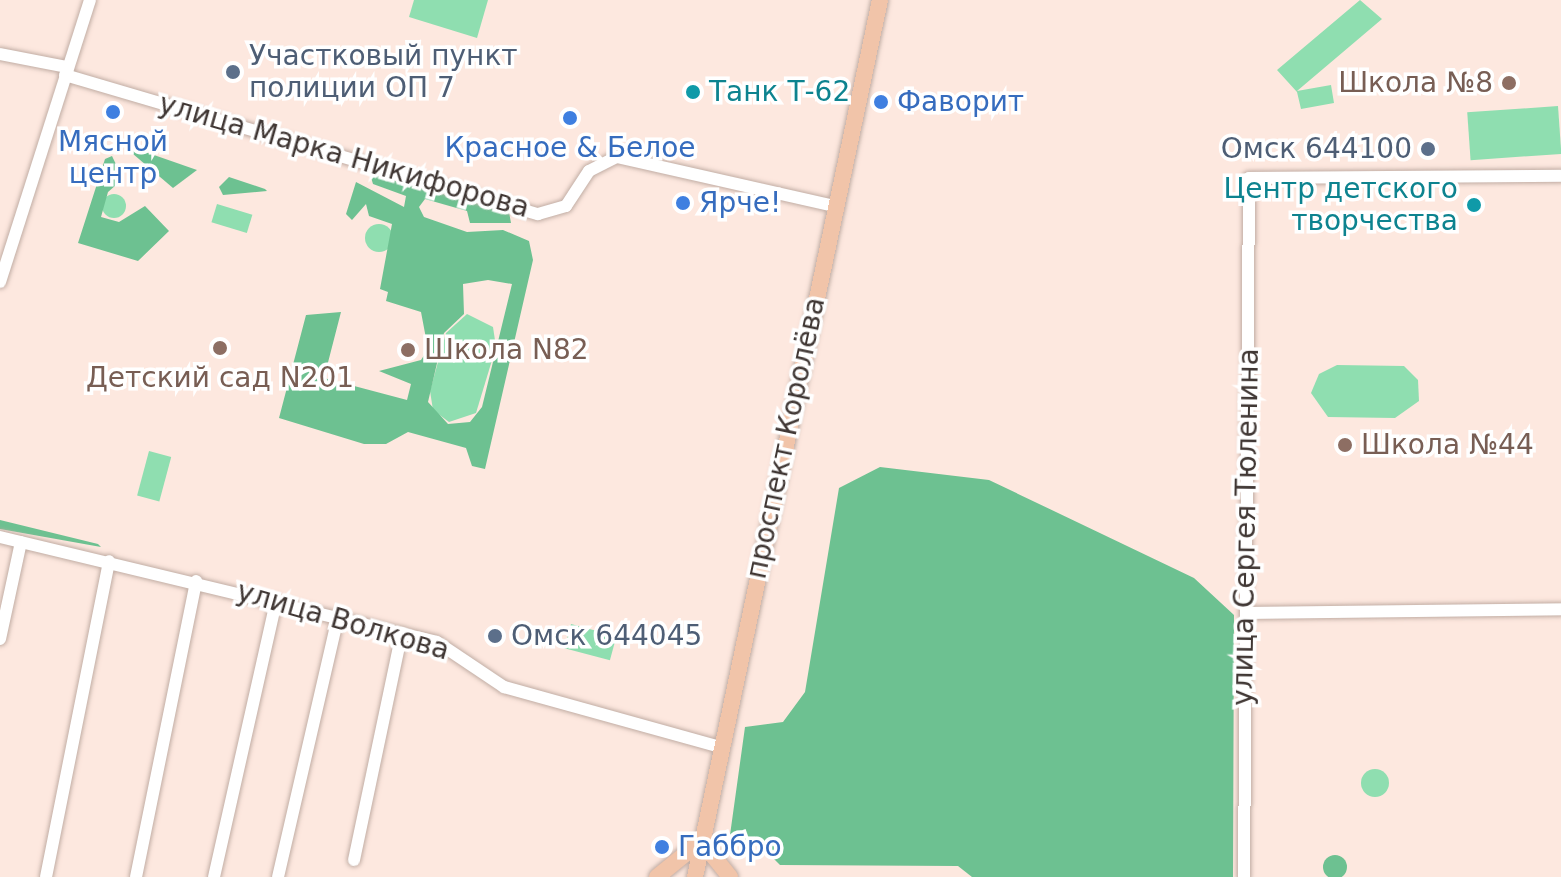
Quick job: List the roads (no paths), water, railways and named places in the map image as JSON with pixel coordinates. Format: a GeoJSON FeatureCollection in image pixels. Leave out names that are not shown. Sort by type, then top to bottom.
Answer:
{"type":"FeatureCollection","features":[{"type":"Feature","properties":{"kind":"main road","name":"проспект Королёва"},"geometry":{"type":"LineString","coordinates":[[695,877],[880,0]]}},
{"type":"Feature","properties":{"kind":"main road"},"geometry":{"type":"LineString","coordinates":[[657,877],[701,841],[730,877]]}},
{"type":"Feature","properties":{"kind":"street"},"geometry":{"type":"LineString","coordinates":[[0,282],[90,0]]}},
{"type":"Feature","properties":{"kind":"street","name":"улица Марка Никифорова"},"geometry":{"type":"LineString","coordinates":[[0,54],[66,71],[538,214],[566,206],[589,171],[617,157],[835,206]]}},
{"type":"Feature","properties":{"kind":"street","name":"улица Сергея Тюленина"},"geometry":{"type":"LineString","coordinates":[[1244,877],[1240,637],[1250,613],[1249,178],[1561,176]]}},
{"type":"Feature","properties":{"kind":"street","name":"улица Волкова"},"geometry":{"type":"LineString","coordinates":[[0,537],[196,581],[447,646],[518,691],[720,747]]}},
{"type":"Feature","properties":{"kind":"street"},"geometry":{"type":"LineString","coordinates":[[0,639],[21,542]]}},
{"type":"Feature","properties":{"kind":"street"},"geometry":{"type":"LineString","coordinates":[[46,877],[109,561]]}},
{"type":"Feature","properties":{"kind":"street"},"geometry":{"type":"LineString","coordinates":[[136,877],[196,581]]}},
{"type":"Feature","properties":{"kind":"street"},"geometry":{"type":"LineString","coordinates":[[214,877],[276,601]]}},
{"type":"Feature","properties":{"kind":"street"},"geometry":{"type":"LineString","coordinates":[[1250,613],[1561,609]]}},
{"type":"Feature","properties":{"kind":"street"},"geometry":{"type":"LineString","coordinates":[[278,877],[338,617]]}},
{"type":"Feature","properties":{"kind":"street"},"geometry":{"type":"LineString","coordinates":[[354,860],[402,633]]}},
{"type":"Feature","properties":{"kind":"place","name":"Участковый пункт полиции ОП 7"},"geometry":{"type":"Point","coordinates":[233,72]}},
{"type":"Feature","properties":{"kind":"place","name":"Школа №8"},"geometry":{"type":"Point","coordinates":[1509,83]}},
{"type":"Feature","properties":{"kind":"place","name":"Танк Т-62"},"geometry":{"type":"Point","coordinates":[693,92]}},
{"type":"Feature","properties":{"kind":"place","name":"Фаворит"},"geometry":{"type":"Point","coordinates":[881,102]}},
{"type":"Feature","properties":{"kind":"place","name":"Мясной центр"},"geometry":{"type":"Point","coordinates":[113,112]}},
{"type":"Feature","properties":{"kind":"place","name":"Красное & Белое"},"geometry":{"type":"Point","coordinates":[570,118]}},
{"type":"Feature","properties":{"kind":"place","name":"Омск 644100"},"geometry":{"type":"Point","coordinates":[1428,149]}},
{"type":"Feature","properties":{"kind":"place","name":"Ярче!"},"geometry":{"type":"Point","coordinates":[683,203]}},
{"type":"Feature","properties":{"kind":"place","name":"Центр детского творчества"},"geometry":{"type":"Point","coordinates":[1474,205]}},
{"type":"Feature","properties":{"kind":"place","name":"Детский сад N201"},"geometry":{"type":"Point","coordinates":[220,348]}},
{"type":"Feature","properties":{"kind":"place","name":"Школа N82"},"geometry":{"type":"Point","coordinates":[408,350]}},
{"type":"Feature","properties":{"kind":"place","name":"Школа №44"},"geometry":{"type":"Point","coordinates":[1345,445]}},
{"type":"Feature","properties":{"kind":"place","name":"Омск 644045"},"geometry":{"type":"Point","coordinates":[495,636]}},
{"type":"Feature","properties":{"kind":"place","name":"Габбро"},"geometry":{"type":"Point","coordinates":[662,847]}}]}
